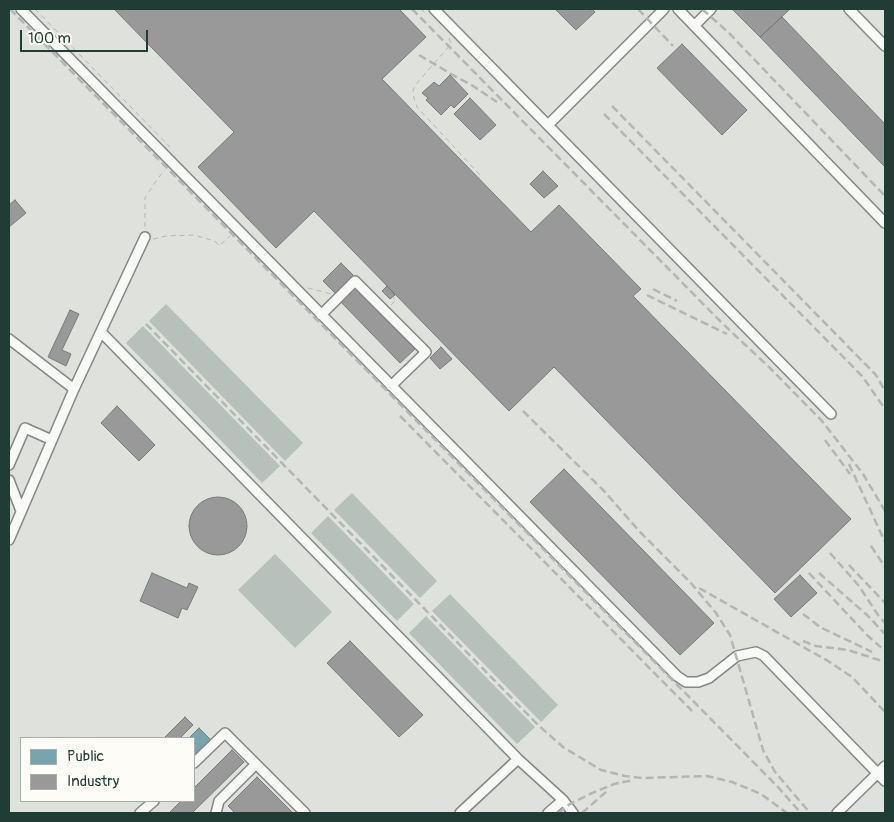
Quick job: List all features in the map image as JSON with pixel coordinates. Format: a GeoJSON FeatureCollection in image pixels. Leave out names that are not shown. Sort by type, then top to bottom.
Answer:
{"type":"FeatureCollection","features":[{"type":"Feature","properties":{"kind":"street"},"geometry":{"type":"LineString","coordinates":[[21,9],[676,676],[686,682],[698,682],[709,678],[737,656],[756,652],[764,656],[885,781]]}},
{"type":"Feature","properties":{"kind":"street"},"geometry":{"type":"LineString","coordinates":[[434,9],[831,414]]}},
{"type":"Feature","properties":{"kind":"street"},"geometry":{"type":"LineString","coordinates":[[548,125],[664,9]]}},
{"type":"Feature","properties":{"kind":"street"},"geometry":{"type":"LineString","coordinates":[[678,9],[885,223]]}},
{"type":"Feature","properties":{"kind":"street"},"geometry":{"type":"LineString","coordinates":[[694,26],[711,9]]}},
{"type":"Feature","properties":{"kind":"street"},"geometry":{"type":"LineString","coordinates":[[850,9],[885,46]]}},
{"type":"Feature","properties":{"kind":"street"},"geometry":{"type":"LineString","coordinates":[[9,540],[100,332],[148,238]]}},
{"type":"Feature","properties":{"kind":"street"},"geometry":{"type":"LineString","coordinates":[[320,315],[355,281],[426,352],[391,386]]}},
{"type":"Feature","properties":{"kind":"street"},"geometry":{"type":"LineString","coordinates":[[100,332],[518,759],[562,800],[572,813]]}},
{"type":"Feature","properties":{"kind":"street"},"geometry":{"type":"LineString","coordinates":[[9,339],[74,389]]}},
{"type":"Feature","properties":{"kind":"street"},"geometry":{"type":"LineString","coordinates":[[9,465],[25,428],[52,440]]}},
{"type":"Feature","properties":{"kind":"street"},"geometry":{"type":"LineString","coordinates":[[9,480],[21,511]]}},
{"type":"Feature","properties":{"kind":"street"},"geometry":{"type":"LineString","coordinates":[[195,762],[225,733],[305,813]]}},
{"type":"Feature","properties":{"kind":"street"},"geometry":{"type":"LineString","coordinates":[[460,813],[518,759]]}},
{"type":"Feature","properties":{"kind":"street"},"geometry":{"type":"LineString","coordinates":[[216,813],[219,801],[256,764]]}},
{"type":"Feature","properties":{"kind":"street"},"geometry":{"type":"LineString","coordinates":[[837,813],[885,766]]}},
{"type":"Feature","properties":{"kind":"street"},"geometry":{"type":"LineString","coordinates":[[548,813],[562,800]]}},
{"type":"Feature","properties":{"kind":"street"},"geometry":{"type":"LineString","coordinates":[[140,813],[153,802]]}},
{"type":"Feature","properties":{"kind":"path"},"geometry":{"type":"LineString","coordinates":[[451,41],[451,44],[417,83],[413,90],[414,98],[417,107],[481,176],[479,178]]}},
{"type":"Feature","properties":{"kind":"path"},"geometry":{"type":"LineString","coordinates":[[158,178],[146,198],[148,238],[194,235],[215,241],[219,246],[238,230]]}},
{"type":"Feature","properties":{"kind":"path"},"geometry":{"type":"LineString","coordinates":[[307,287],[340,296]]}},
{"type":"Feature","properties":{"kind":"path"},"geometry":{"type":"LineString","coordinates":[[392,297],[396,300]]}},
{"type":"Feature","properties":{"kind":"shaded area"},"geometry":{"type":"Polygon","coordinates":[[[9,9],[885,9],[885,813],[9,813],[9,9]]]}},
{"type":"Feature","properties":{"kind":"shaded area"},"geometry":{"type":"Polygon","coordinates":[[[166,304],[303,443],[285,461],[149,321],[166,304]]]}},
{"type":"Feature","properties":{"kind":"shaded area"},"geometry":{"type":"Polygon","coordinates":[[[143,326],[280,466],[262,483],[126,343],[143,326]]]}},
{"type":"Feature","properties":{"kind":"shaded area"},"geometry":{"type":"Polygon","coordinates":[[[352,493],[437,581],[420,598],[334,510],[352,493]]]}},
{"type":"Feature","properties":{"kind":"shaded area"},"geometry":{"type":"Polygon","coordinates":[[[328,516],[414,604],[397,621],[311,533],[328,516]]]}},
{"type":"Feature","properties":{"kind":"shaded area"},"geometry":{"type":"Polygon","coordinates":[[[275,554],[332,612],[295,648],[238,590],[275,554]]]}},
{"type":"Feature","properties":{"kind":"shaded area"},"geometry":{"type":"Polygon","coordinates":[[[450,594],[558,705],[541,722],[432,611],[450,594]]]}},
{"type":"Feature","properties":{"kind":"shaded area"},"geometry":{"type":"Polygon","coordinates":[[[426,616],[535,727],[517,744],[409,633],[426,616]]]}},
{"type":"Feature","properties":{"kind":"building: Public"},"geometry":{"type":"Polygon","coordinates":[[[199,728],[212,741],[195,758],[195,737],[190,737],[199,728]]]}},
{"type":"Feature","properties":{"kind":"building: Industry"},"geometry":{"type":"Polygon","coordinates":[[[114,9],[399,9],[426,37],[382,79],[531,232],[559,205],[641,289],[633,296],[851,519],[775,593],[554,367],[509,411],[314,211],[276,248],[198,167],[234,132],[114,9]]]}},
{"type":"Feature","properties":{"kind":"building: Industry"},"geometry":{"type":"Polygon","coordinates":[[[555,9],[592,9],[595,12],[576,30],[555,9]]]}},
{"type":"Feature","properties":{"kind":"building: Industry"},"geometry":{"type":"Polygon","coordinates":[[[732,9],[790,9],[760,37],[732,9]]]}},
{"type":"Feature","properties":{"kind":"building: Industry"},"geometry":{"type":"Polygon","coordinates":[[[782,17],[885,124],[885,167],[760,37],[782,17]]]}},
{"type":"Feature","properties":{"kind":"building: Industry"},"geometry":{"type":"Polygon","coordinates":[[[682,44],[747,110],[722,135],[657,68],[682,44]]]}},
{"type":"Feature","properties":{"kind":"building: Industry"},"geometry":{"type":"Polygon","coordinates":[[[450,75],[468,94],[454,108],[451,105],[441,115],[426,100],[428,98],[422,93],[434,82],[439,86],[450,75]]]}},
{"type":"Feature","properties":{"kind":"building: Industry"},"geometry":{"type":"Polygon","coordinates":[[[470,98],[496,125],[480,140],[454,114],[470,98]]]}},
{"type":"Feature","properties":{"kind":"building: Industry"},"geometry":{"type":"Polygon","coordinates":[[[543,171],[558,186],[544,198],[530,184],[543,171]]]}},
{"type":"Feature","properties":{"kind":"building: Industry"},"geometry":{"type":"Polygon","coordinates":[[[15,200],[26,213],[9,227],[9,205],[15,200]]]}},
{"type":"Feature","properties":{"kind":"building: Industry"},"geometry":{"type":"Polygon","coordinates":[[[341,263],[353,275],[335,293],[323,281],[341,263]]]}},
{"type":"Feature","properties":{"kind":"building: Industry"},"geometry":{"type":"Polygon","coordinates":[[[387,286],[395,295],[390,299],[382,291],[387,286]]]}},
{"type":"Feature","properties":{"kind":"building: Industry"},"geometry":{"type":"Polygon","coordinates":[[[354,287],[415,349],[400,363],[340,301],[354,287]]]}},
{"type":"Feature","properties":{"kind":"building: Industry"},"geometry":{"type":"Polygon","coordinates":[[[70,310],[79,314],[62,350],[71,354],[66,366],[48,357],[70,310]]]}},
{"type":"Feature","properties":{"kind":"building: Industry"},"geometry":{"type":"Polygon","coordinates":[[[441,347],[452,359],[440,369],[430,358],[441,347]]]}},
{"type":"Feature","properties":{"kind":"building: Industry"},"geometry":{"type":"Polygon","coordinates":[[[117,406],[155,445],[139,461],[101,423],[117,406]]]}},
{"type":"Feature","properties":{"kind":"building: Industry"},"geometry":{"type":"Polygon","coordinates":[[[564,469],[714,623],[680,655],[530,502],[564,469]]]}},
{"type":"Feature","properties":{"kind":"building: Industry"},"geometry":{"type":"Polygon","coordinates":[[[218,497],[229,499],[239,505],[245,515],[247,526],[245,537],[239,547],[229,553],[218,555],[207,553],[197,547],[191,537],[189,526],[191,515],[197,505],[207,499],[218,497]]]}},
{"type":"Feature","properties":{"kind":"building: Industry"},"geometry":{"type":"Polygon","coordinates":[[[152,573],[187,588],[189,583],[198,587],[187,610],[182,608],[178,618],[140,601],[152,573]]]}},
{"type":"Feature","properties":{"kind":"building: Industry"},"geometry":{"type":"Polygon","coordinates":[[[800,575],[817,593],[791,617],[774,599],[800,575]]]}},
{"type":"Feature","properties":{"kind":"building: Industry"},"geometry":{"type":"Polygon","coordinates":[[[350,641],[423,715],[399,737],[327,663],[350,641]]]}},
{"type":"Feature","properties":{"kind":"building: Industry"},"geometry":{"type":"Polygon","coordinates":[[[185,717],[193,725],[181,737],[165,737],[185,717]]]}},
{"type":"Feature","properties":{"kind":"building: Industry"},"geometry":{"type":"Polygon","coordinates":[[[232,750],[244,762],[192,813],[169,813],[180,802],[195,802],[195,787],[232,750]]]}},
{"type":"Feature","properties":{"kind":"building: Industry"},"geometry":{"type":"Polygon","coordinates":[[[257,777],[293,813],[235,813],[228,806],[257,777]]]}},
{"type":"Feature","properties":{"kind":"railway"},"geometry":{"type":"LineString","coordinates":[[10,9],[776,785],[801,813]]}},
{"type":"Feature","properties":{"kind":"railway"},"geometry":{"type":"LineString","coordinates":[[412,9],[722,323],[822,421],[863,474],[885,511]]}},
{"type":"Feature","properties":{"kind":"railway"},"geometry":{"type":"LineString","coordinates":[[638,9],[673,46]]}},
{"type":"Feature","properties":{"kind":"railway"},"geometry":{"type":"LineString","coordinates":[[702,9],[728,32],[885,196]]}},
{"type":"Feature","properties":{"kind":"railway"},"geometry":{"type":"LineString","coordinates":[[419,55],[497,102]]}},
{"type":"Feature","properties":{"kind":"railway"},"geometry":{"type":"LineString","coordinates":[[612,106],[876,375],[885,391]]}},
{"type":"Feature","properties":{"kind":"railway"},"geometry":{"type":"LineString","coordinates":[[604,114],[862,376],[885,409]]}},
{"type":"Feature","properties":{"kind":"railway"},"geometry":{"type":"LineString","coordinates":[[653,289],[677,301]]}},
{"type":"Feature","properties":{"kind":"railway"},"geometry":{"type":"LineString","coordinates":[[647,295],[727,334]]}},
{"type":"Feature","properties":{"kind":"railway"},"geometry":{"type":"LineString","coordinates":[[146,324],[538,725],[563,747],[601,770],[625,776],[642,778],[707,776],[732,782],[761,794],[787,813]]}},
{"type":"Feature","properties":{"kind":"railway"},"geometry":{"type":"LineString","coordinates":[[523,411],[604,491],[640,532],[690,582],[716,613],[730,635],[763,750],[775,772],[810,813]]}},
{"type":"Feature","properties":{"kind":"railway"},"geometry":{"type":"LineString","coordinates":[[400,416],[692,711]]}},
{"type":"Feature","properties":{"kind":"railway"},"geometry":{"type":"LineString","coordinates":[[825,440],[850,474]]}},
{"type":"Feature","properties":{"kind":"railway"},"geometry":{"type":"LineString","coordinates":[[849,464],[885,542]]}},
{"type":"Feature","properties":{"kind":"railway"},"geometry":{"type":"LineString","coordinates":[[871,546],[885,567]]}},
{"type":"Feature","properties":{"kind":"railway"},"geometry":{"type":"LineString","coordinates":[[830,553],[859,586],[885,623]]}},
{"type":"Feature","properties":{"kind":"railway"},"geometry":{"type":"LineString","coordinates":[[849,565],[885,603]]}},
{"type":"Feature","properties":{"kind":"railway"},"geometry":{"type":"LineString","coordinates":[[809,573],[867,635],[885,651]]}},
{"type":"Feature","properties":{"kind":"railway"},"geometry":{"type":"LineString","coordinates":[[819,573],[867,615],[885,634]]}},
{"type":"Feature","properties":{"kind":"railway"},"geometry":{"type":"LineString","coordinates":[[699,588],[828,661],[852,677],[885,712]]}},
{"type":"Feature","properties":{"kind":"railway"},"geometry":{"type":"LineString","coordinates":[[803,614],[820,627],[872,652]]}},
{"type":"Feature","properties":{"kind":"railway"},"geometry":{"type":"LineString","coordinates":[[803,641],[816,646],[848,650],[885,662]]}},
{"type":"Feature","properties":{"kind":"railway"},"geometry":{"type":"LineString","coordinates":[[558,813],[570,804],[590,794],[614,784],[634,780]]}},
{"type":"Feature","properties":{"kind":"railway"},"geometry":{"type":"LineString","coordinates":[[582,813],[607,791]]}}]}
